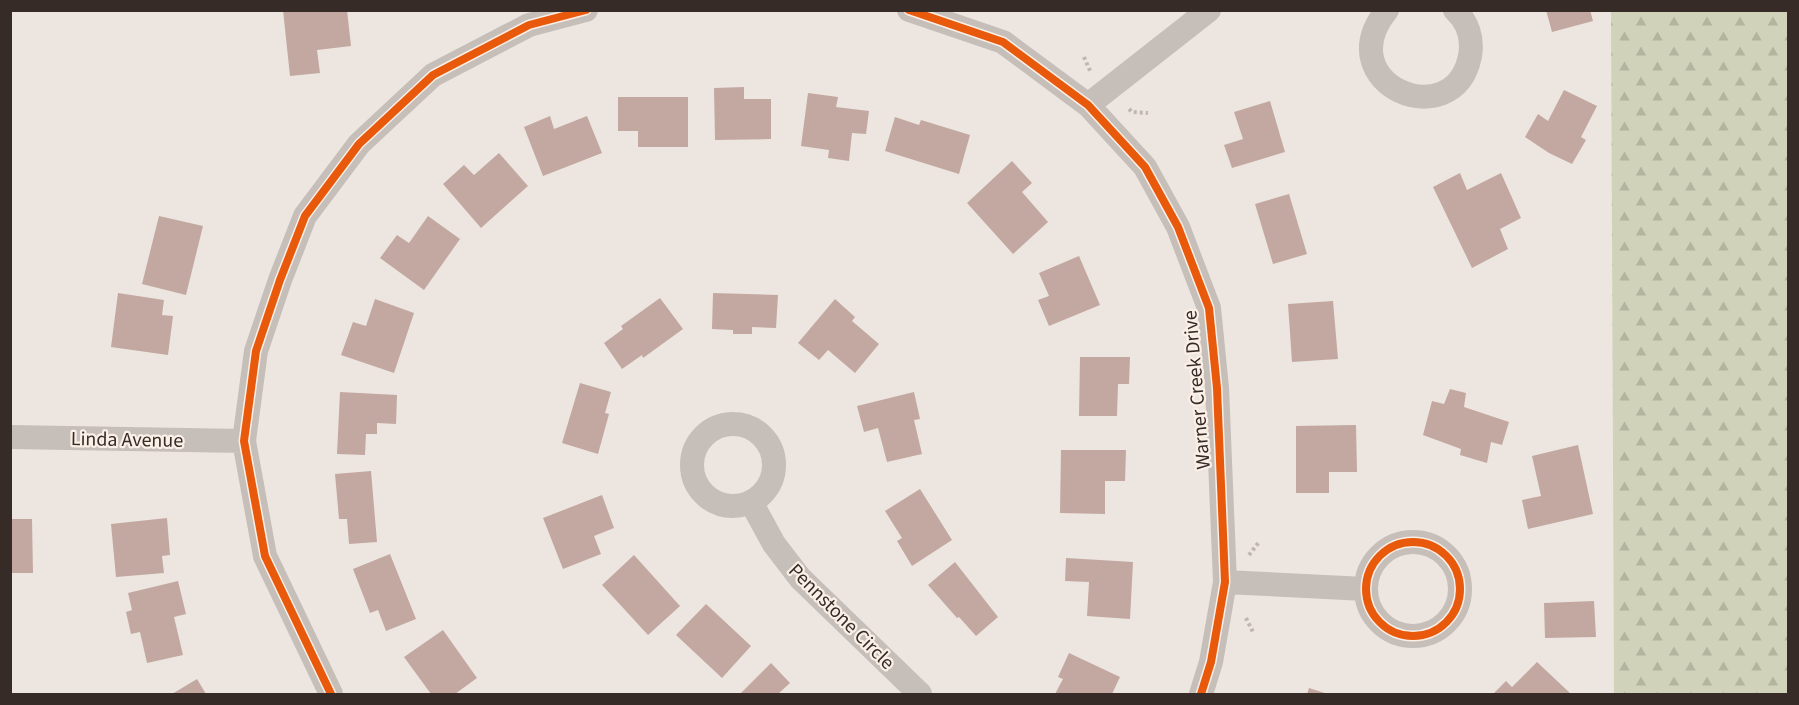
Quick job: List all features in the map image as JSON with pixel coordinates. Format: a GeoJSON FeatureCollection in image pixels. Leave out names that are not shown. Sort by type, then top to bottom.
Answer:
{"type":"FeatureCollection","features":[{"type":"Feature","properties":{"kind":"street"},"geometry":{"type":"LineString","coordinates":[[331,694],[265,556],[244,441],[256,351],[305,216],[359,144],[434,75],[529,25],[586,10]]}},
{"type":"Feature","properties":{"kind":"street","name":"Warner Creek Drive"},"geometry":{"type":"LineString","coordinates":[[909,10],[1003,42],[1088,105],[1145,167],[1178,227],[1209,308],[1216,388],[1225,582],[1211,662],[1201,694]]}},
{"type":"Feature","properties":{"kind":"street"},"geometry":{"type":"LineString","coordinates":[[1088,105],[1209,10]]}},
{"type":"Feature","properties":{"kind":"street"},"geometry":{"type":"LineString","coordinates":[[1379,13],[1372,38],[1371,54],[1376,69],[1385,82],[1398,92],[1413,97],[1429,97],[1445,91],[1459,81],[1468,66],[1471,48],[1469,31],[1455,10]]}},
{"type":"Feature","properties":{"kind":"street","name":"Linda Avenue"},"geometry":{"type":"LineString","coordinates":[[10,437],[244,441]]}},
{"type":"Feature","properties":{"kind":"street","name":"Pennstone Circle"},"geometry":{"type":"LineString","coordinates":[[751,502],[774,544],[800,578],[920,694]]}},
{"type":"Feature","properties":{"kind":"street"},"geometry":{"type":"LineString","coordinates":[[1225,582],[1365,589]]}},
{"type":"Feature","properties":{"kind":"path"},"geometry":{"type":"LineString","coordinates":[[1248,556],[1259,542]]}},
{"type":"Feature","properties":{"kind":"path"},"geometry":{"type":"LineString","coordinates":[[1246,618],[1253,632]]}},
{"type":"Feature","properties":{"kind":"green space"},"geometry":{"type":"Polygon","coordinates":[[[1611,11],[1788,11],[1788,694],[1614,694],[1611,11]]]}},
{"type":"Feature","properties":{"kind":"building"},"geometry":{"type":"Polygon","coordinates":[[[283,10],[347,10],[351,46],[317,50],[320,73],[290,76],[283,10]]]}},
{"type":"Feature","properties":{"kind":"building"},"geometry":{"type":"Polygon","coordinates":[[[1546,10],[1590,10],[1593,21],[1552,32],[1546,10]]]}},
{"type":"Feature","properties":{"kind":"building"},"geometry":{"type":"Polygon","coordinates":[[[744,87],[744,99],[771,99],[771,139],[715,140],[714,88],[744,87]]]}},
{"type":"Feature","properties":{"kind":"building"},"geometry":{"type":"Polygon","coordinates":[[[1564,90],[1597,106],[1581,137],[1586,140],[1572,164],[1549,153],[1525,137],[1538,114],[1548,121],[1564,90]]]}},
{"type":"Feature","properties":{"kind":"building"},"geometry":{"type":"Polygon","coordinates":[[[808,93],[838,97],[836,107],[869,111],[866,134],[852,133],[849,161],[828,158],[829,150],[801,146],[808,93]]]}},
{"type":"Feature","properties":{"kind":"building"},"geometry":{"type":"Polygon","coordinates":[[[618,97],[688,97],[688,147],[638,147],[638,131],[618,131],[618,97]]]}},
{"type":"Feature","properties":{"kind":"building"},"geometry":{"type":"Polygon","coordinates":[[[1270,101],[1285,152],[1232,168],[1224,145],[1243,139],[1234,112],[1270,101]]]}},
{"type":"Feature","properties":{"kind":"building"},"geometry":{"type":"Polygon","coordinates":[[[550,116],[554,129],[587,116],[602,153],[543,176],[524,127],[550,116]]]}},
{"type":"Feature","properties":{"kind":"building"},"geometry":{"type":"Polygon","coordinates":[[[895,117],[919,125],[921,120],[970,135],[959,174],[885,151],[895,117]]]}},
{"type":"Feature","properties":{"kind":"building"},"geometry":{"type":"Polygon","coordinates":[[[499,153],[528,186],[481,228],[443,184],[464,165],[474,175],[499,153]]]}},
{"type":"Feature","properties":{"kind":"building"},"geometry":{"type":"Polygon","coordinates":[[[1012,161],[1032,183],[1022,192],[1048,222],[1013,254],[967,203],[1012,161]]]}},
{"type":"Feature","properties":{"kind":"building"},"geometry":{"type":"Polygon","coordinates":[[[1460,173],[1467,190],[1501,173],[1521,218],[1500,229],[1508,249],[1472,268],[1433,187],[1460,173]]]}},
{"type":"Feature","properties":{"kind":"building"},"geometry":{"type":"Polygon","coordinates":[[[1289,194],[1307,254],[1273,264],[1255,204],[1289,194]]]}},
{"type":"Feature","properties":{"kind":"building"},"geometry":{"type":"Polygon","coordinates":[[[159,216],[203,226],[186,295],[142,284],[159,216]]]}},
{"type":"Feature","properties":{"kind":"building"},"geometry":{"type":"Polygon","coordinates":[[[428,216],[460,239],[424,290],[380,258],[397,235],[409,243],[428,216]]]}},
{"type":"Feature","properties":{"kind":"building"},"geometry":{"type":"Polygon","coordinates":[[[1079,256],[1100,305],[1049,326],[1038,300],[1049,296],[1039,273],[1079,256]]]}},
{"type":"Feature","properties":{"kind":"building"},"geometry":{"type":"Polygon","coordinates":[[[118,293],[164,300],[162,315],[173,316],[168,355],[111,347],[118,293]]]}},
{"type":"Feature","properties":{"kind":"building"},"geometry":{"type":"Polygon","coordinates":[[[713,293],[778,295],[776,328],[752,327],[752,334],[733,334],[733,330],[712,329],[713,293]]]}},
{"type":"Feature","properties":{"kind":"building"},"geometry":{"type":"Polygon","coordinates":[[[660,298],[683,329],[643,358],[642,355],[622,369],[604,343],[623,329],[621,326],[660,298]]]}},
{"type":"Feature","properties":{"kind":"building"},"geometry":{"type":"Polygon","coordinates":[[[375,299],[414,313],[394,373],[341,355],[353,322],[366,326],[375,299]]]}},
{"type":"Feature","properties":{"kind":"building"},"geometry":{"type":"Polygon","coordinates":[[[835,299],[855,317],[852,321],[879,344],[855,373],[828,350],[819,360],[798,343],[835,299]]]}},
{"type":"Feature","properties":{"kind":"building"},"geometry":{"type":"Polygon","coordinates":[[[1333,301],[1338,359],[1292,362],[1288,304],[1333,301]]]}},
{"type":"Feature","properties":{"kind":"building"},"geometry":{"type":"Polygon","coordinates":[[[1080,357],[1130,357],[1129,384],[1118,384],[1117,416],[1079,416],[1080,357]]]}},
{"type":"Feature","properties":{"kind":"building"},"geometry":{"type":"Polygon","coordinates":[[[580,383],[611,392],[605,413],[609,414],[598,454],[562,443],[580,383]]]}},
{"type":"Feature","properties":{"kind":"building"},"geometry":{"type":"Polygon","coordinates":[[[1450,389],[1466,393],[1464,407],[1509,422],[1502,445],[1491,442],[1487,463],[1460,455],[1461,449],[1423,435],[1432,401],[1444,404],[1450,389]]]}},
{"type":"Feature","properties":{"kind":"building"},"geometry":{"type":"Polygon","coordinates":[[[340,392],[397,395],[396,424],[377,423],[377,434],[366,434],[365,455],[337,454],[340,392]]]}},
{"type":"Feature","properties":{"kind":"building"},"geometry":{"type":"Polygon","coordinates":[[[914,392],[920,419],[914,420],[922,454],[887,462],[878,428],[864,432],[857,406],[914,392]]]}},
{"type":"Feature","properties":{"kind":"building"},"geometry":{"type":"Polygon","coordinates":[[[1356,425],[1357,472],[1329,472],[1329,493],[1296,493],[1296,426],[1356,425]]]}},
{"type":"Feature","properties":{"kind":"building"},"geometry":{"type":"Polygon","coordinates":[[[1578,445],[1593,514],[1528,529],[1522,500],[1541,496],[1532,456],[1578,445]]]}},
{"type":"Feature","properties":{"kind":"building"},"geometry":{"type":"Polygon","coordinates":[[[1061,450],[1126,450],[1125,481],[1105,481],[1105,514],[1060,513],[1061,450]]]}},
{"type":"Feature","properties":{"kind":"building"},"geometry":{"type":"Polygon","coordinates":[[[371,471],[377,542],[349,544],[347,519],[339,519],[335,474],[371,471]]]}},
{"type":"Feature","properties":{"kind":"building"},"geometry":{"type":"Polygon","coordinates":[[[920,489],[952,540],[912,566],[897,541],[902,538],[885,511],[920,489]]]}},
{"type":"Feature","properties":{"kind":"building"},"geometry":{"type":"Polygon","coordinates":[[[602,495],[614,528],[594,536],[601,554],[563,569],[543,518],[602,495]]]}},
{"type":"Feature","properties":{"kind":"building"},"geometry":{"type":"Polygon","coordinates":[[[167,518],[170,555],[162,556],[164,573],[116,577],[111,524],[167,518]]]}},
{"type":"Feature","properties":{"kind":"building"},"geometry":{"type":"Polygon","coordinates":[[[10,519],[32,519],[33,573],[10,573],[10,519]]]}},
{"type":"Feature","properties":{"kind":"building"},"geometry":{"type":"Polygon","coordinates":[[[390,554],[416,619],[386,631],[378,610],[370,613],[353,569],[390,554]]]}},
{"type":"Feature","properties":{"kind":"building"},"geometry":{"type":"Polygon","coordinates":[[[634,555],[680,606],[648,635],[602,585],[634,555]]]}},
{"type":"Feature","properties":{"kind":"building"},"geometry":{"type":"Polygon","coordinates":[[[1066,558],[1133,562],[1130,619],[1087,616],[1089,582],[1065,581],[1066,558]]]}},
{"type":"Feature","properties":{"kind":"building"},"geometry":{"type":"Polygon","coordinates":[[[955,562],[998,617],[976,636],[928,585],[955,562]]]}},
{"type":"Feature","properties":{"kind":"building"},"geometry":{"type":"Polygon","coordinates":[[[178,581],[186,614],[174,617],[183,655],[147,663],[140,632],[131,634],[126,612],[132,610],[128,593],[178,581]]]}},
{"type":"Feature","properties":{"kind":"building"},"geometry":{"type":"Polygon","coordinates":[[[1594,601],[1596,637],[1545,638],[1544,603],[1594,601]]]}},
{"type":"Feature","properties":{"kind":"building"},"geometry":{"type":"Polygon","coordinates":[[[706,604],[751,646],[722,678],[676,635],[706,604]]]}},
{"type":"Feature","properties":{"kind":"building"},"geometry":{"type":"Polygon","coordinates":[[[443,630],[477,678],[455,694],[431,694],[404,657],[443,630]]]}},
{"type":"Feature","properties":{"kind":"building"},"geometry":{"type":"Polygon","coordinates":[[[1069,653],[1120,677],[1112,694],[1055,694],[1063,679],[1058,677],[1069,653]]]}},
{"type":"Feature","properties":{"kind":"building"},"geometry":{"type":"Polygon","coordinates":[[[1537,662],[1571,694],[1493,694],[1506,681],[1512,687],[1537,662]]]}},
{"type":"Feature","properties":{"kind":"building"},"geometry":{"type":"Polygon","coordinates":[[[771,663],[790,683],[778,694],[740,694],[771,663]]]}},
{"type":"Feature","properties":{"kind":"building"},"geometry":{"type":"Polygon","coordinates":[[[197,679],[206,694],[172,694],[197,679]]]}},
{"type":"Feature","properties":{"kind":"building"},"geometry":{"type":"Polygon","coordinates":[[[1309,688],[1328,694],[1307,694],[1309,688]]]}},
{"type":"Feature","properties":{"kind":"cycle path"},"geometry":{"type":"LineString","coordinates":[[331,694],[265,556],[244,441],[256,351],[280,280],[305,216],[359,144],[433,75],[529,25],[586,10]]}},
{"type":"Feature","properties":{"kind":"cycle path"},"geometry":{"type":"LineString","coordinates":[[909,10],[1003,42],[1088,105],[1145,167],[1178,227],[1209,308],[1217,388],[1225,582],[1211,662],[1201,694]]}},
{"type":"Feature","properties":{"kind":"cycle path"},"geometry":{"type":"LineString","coordinates":[[1413,542],[1431,545],[1446,556],[1457,571],[1460,589],[1457,607],[1446,622],[1431,633],[1413,636],[1395,633],[1380,622],[1369,607],[1366,589],[1369,571],[1380,556],[1395,545],[1413,542]]}}]}
